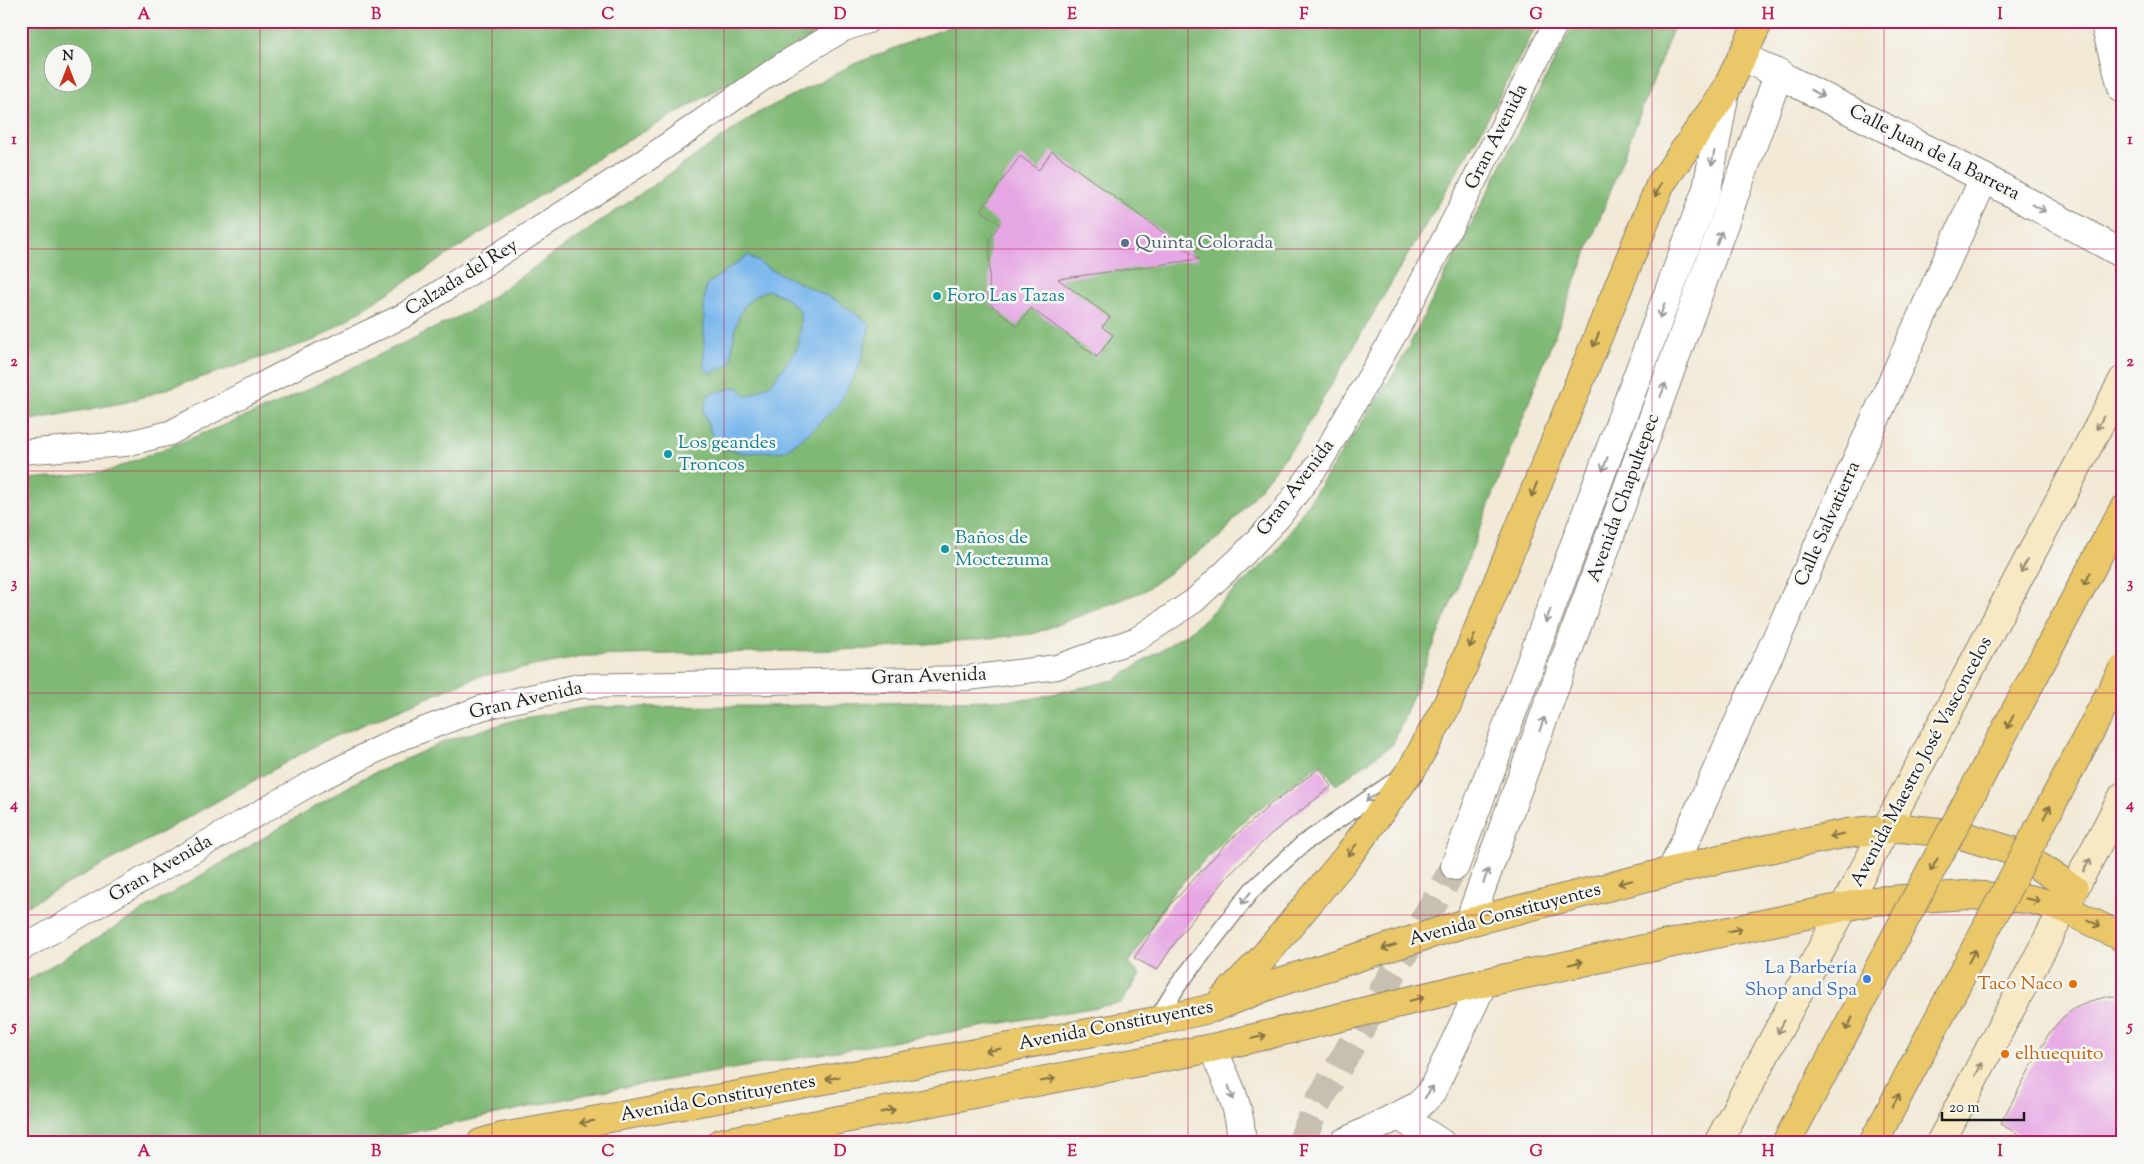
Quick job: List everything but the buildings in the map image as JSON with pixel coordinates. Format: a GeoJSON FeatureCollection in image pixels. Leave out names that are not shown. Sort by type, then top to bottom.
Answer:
{"type":"FeatureCollection","features":[{"type":"Feature","properties":{"kind":"main road","name":"Avenida Chapultepec"},"geometry":{"type":"LineString","coordinates":[[1725,92],[1759,21]]}},
{"type":"Feature","properties":{"kind":"main road"},"geometry":{"type":"LineString","coordinates":[[1213,1008],[1239,984],[1347,857],[1412,769],[1448,703],[1660,185],[1725,92]]}},
{"type":"Feature","properties":{"kind":"main road","name":"Avenida Maestro José Vasconcelos"},"geometry":{"type":"LineString","coordinates":[[1718,1143],[1846,907],[1885,828],[2123,380]]}},
{"type":"Feature","properties":{"kind":"main road"},"geometry":{"type":"LineString","coordinates":[[1786,1143],[2123,510]]}},
{"type":"Feature","properties":{"kind":"main road"},"geometry":{"type":"LineString","coordinates":[[1873,1143],[2123,669]]}},
{"type":"Feature","properties":{"kind":"main road"},"geometry":{"type":"LineString","coordinates":[[1940,1143],[2123,796]]}},
{"type":"Feature","properties":{"kind":"main road","name":"Avenida Constituyentes"},"geometry":{"type":"LineString","coordinates":[[481,1143],[502,1137],[1156,1021],[1213,1008],[1273,984],[1469,922],[1672,870],[1819,838],[1885,828],[1927,829],[1958,834],[2016,852],[2069,898]]}},
{"type":"Feature","properties":{"kind":"main road"},"geometry":{"type":"LineString","coordinates":[[720,1143],[1212,1048],[1483,983],[1872,901],[1967,895],[2029,899],[2069,898],[2123,938]]}},
{"type":"Feature","properties":{"kind":"street","name":"Calzada del Rey"},"geometry":{"type":"LineString","coordinates":[[21,452],[125,444],[170,432],[307,361],[404,316],[646,160],[782,65],[844,29],[868,21]]}},
{"type":"Feature","properties":{"kind":"street","name":"Gran Avenida"},"geometry":{"type":"LineString","coordinates":[[21,949],[317,780],[401,738],[481,708],[579,686],[968,678],[1058,666],[1137,639],[1194,601],[1240,559],[1280,517],[1320,462],[1397,330],[1557,21]]}},
{"type":"Feature","properties":{"kind":"street"},"geometry":{"type":"LineString","coordinates":[[2104,21],[2123,90]]}},
{"type":"Feature","properties":{"kind":"street","name":"Calle Juan de la Barrera"},"geometry":{"type":"LineString","coordinates":[[1742,56],[1984,178],[2123,254]]}},
{"type":"Feature","properties":{"kind":"street","name":"Avenida Chapultepec"},"geometry":{"type":"LineString","coordinates":[[1469,922],[1779,73]]}},
{"type":"Feature","properties":{"kind":"street","name":"Avenida Chapultepec"},"geometry":{"type":"LineString","coordinates":[[1456,866],[1707,188],[1725,92]]}},
{"type":"Feature","properties":{"kind":"street","name":"Calle Salvatierra"},"geometry":{"type":"LineString","coordinates":[[1672,870],[1984,178]]}},
{"type":"Feature","properties":{"kind":"street"},"geometry":{"type":"LineString","coordinates":[[1343,1143],[1418,1106],[1430,1093],[1483,983]]}},
{"type":"Feature","properties":{"kind":"street"},"geometry":{"type":"LineString","coordinates":[[1212,1048],[1227,1080],[1238,1117],[1241,1143]]}},
{"type":"Feature","properties":{"kind":"street"},"geometry":{"type":"LineString","coordinates":[[1399,1116],[1441,1143]]}},
{"type":"Feature","properties":{"kind":"lane"},"geometry":{"type":"LineString","coordinates":[[1156,1021],[1178,985],[1252,890],[1304,843],[1412,769]]}},
{"type":"Feature","properties":{"kind":"green space"},"geometry":{"type":"Polygon","coordinates":[[[21,21],[839,21],[606,153],[315,340],[127,402],[21,422],[21,21]]]}},
{"type":"Feature","properties":{"kind":"green space"},"geometry":{"type":"Polygon","coordinates":[[[964,21],[1539,21],[1481,131],[1298,441],[1222,535],[1144,591],[1033,634],[873,649],[587,656],[477,677],[324,741],[21,909],[21,480],[108,471],[277,404],[474,309],[756,114],[854,64],[964,21]]]}},
{"type":"Feature","properties":{"kind":"green space"},"geometry":{"type":"Polygon","coordinates":[[[1575,21],[1676,21],[1459,583],[1393,744],[1336,785],[1321,763],[1247,818],[1174,891],[1129,963],[1140,975],[1121,1003],[597,1092],[365,1143],[21,1143],[21,984],[361,779],[446,741],[518,719],[589,707],[770,706],[1030,699],[1114,680],[1191,631],[1276,552],[1397,369],[1575,21]]]}},
{"type":"Feature","properties":{"kind":"water"},"geometry":{"type":"Polygon","coordinates":[[[748,255],[768,268],[837,301],[870,324],[860,365],[839,404],[809,433],[785,451],[746,453],[725,449],[715,443],[703,411],[709,394],[738,387],[747,397],[772,383],[798,347],[800,310],[783,296],[768,290],[757,295],[742,310],[735,330],[731,364],[709,374],[704,366],[704,302],[706,285],[748,255]]]}},
{"type":"Feature","properties":{"kind":"tunnel"},"geometry":{"type":"LineString","coordinates":[[1301,1143],[1316,1106],[1455,866]]}},
{"type":"Feature","properties":{"kind":"place","name":"Quinta Colorada"},"geometry":{"type":"Point","coordinates":[1125,243]}},
{"type":"Feature","properties":{"kind":"place","name":"Foro Las Tazas"},"geometry":{"type":"Point","coordinates":[937,296]}},
{"type":"Feature","properties":{"kind":"place","name":"Los geandes Troncos"},"geometry":{"type":"Point","coordinates":[668,454]}},
{"type":"Feature","properties":{"kind":"place","name":"Baños de Moctezuma"},"geometry":{"type":"Point","coordinates":[945,549]}},
{"type":"Feature","properties":{"kind":"place","name":"La Barbería Shop and Spa"},"geometry":{"type":"Point","coordinates":[1867,979]}},
{"type":"Feature","properties":{"kind":"place","name":"Taco Naco"},"geometry":{"type":"Point","coordinates":[2073,984]}},
{"type":"Feature","properties":{"kind":"place","name":"elhuequito"},"geometry":{"type":"Point","coordinates":[2005,1054]}}]}
